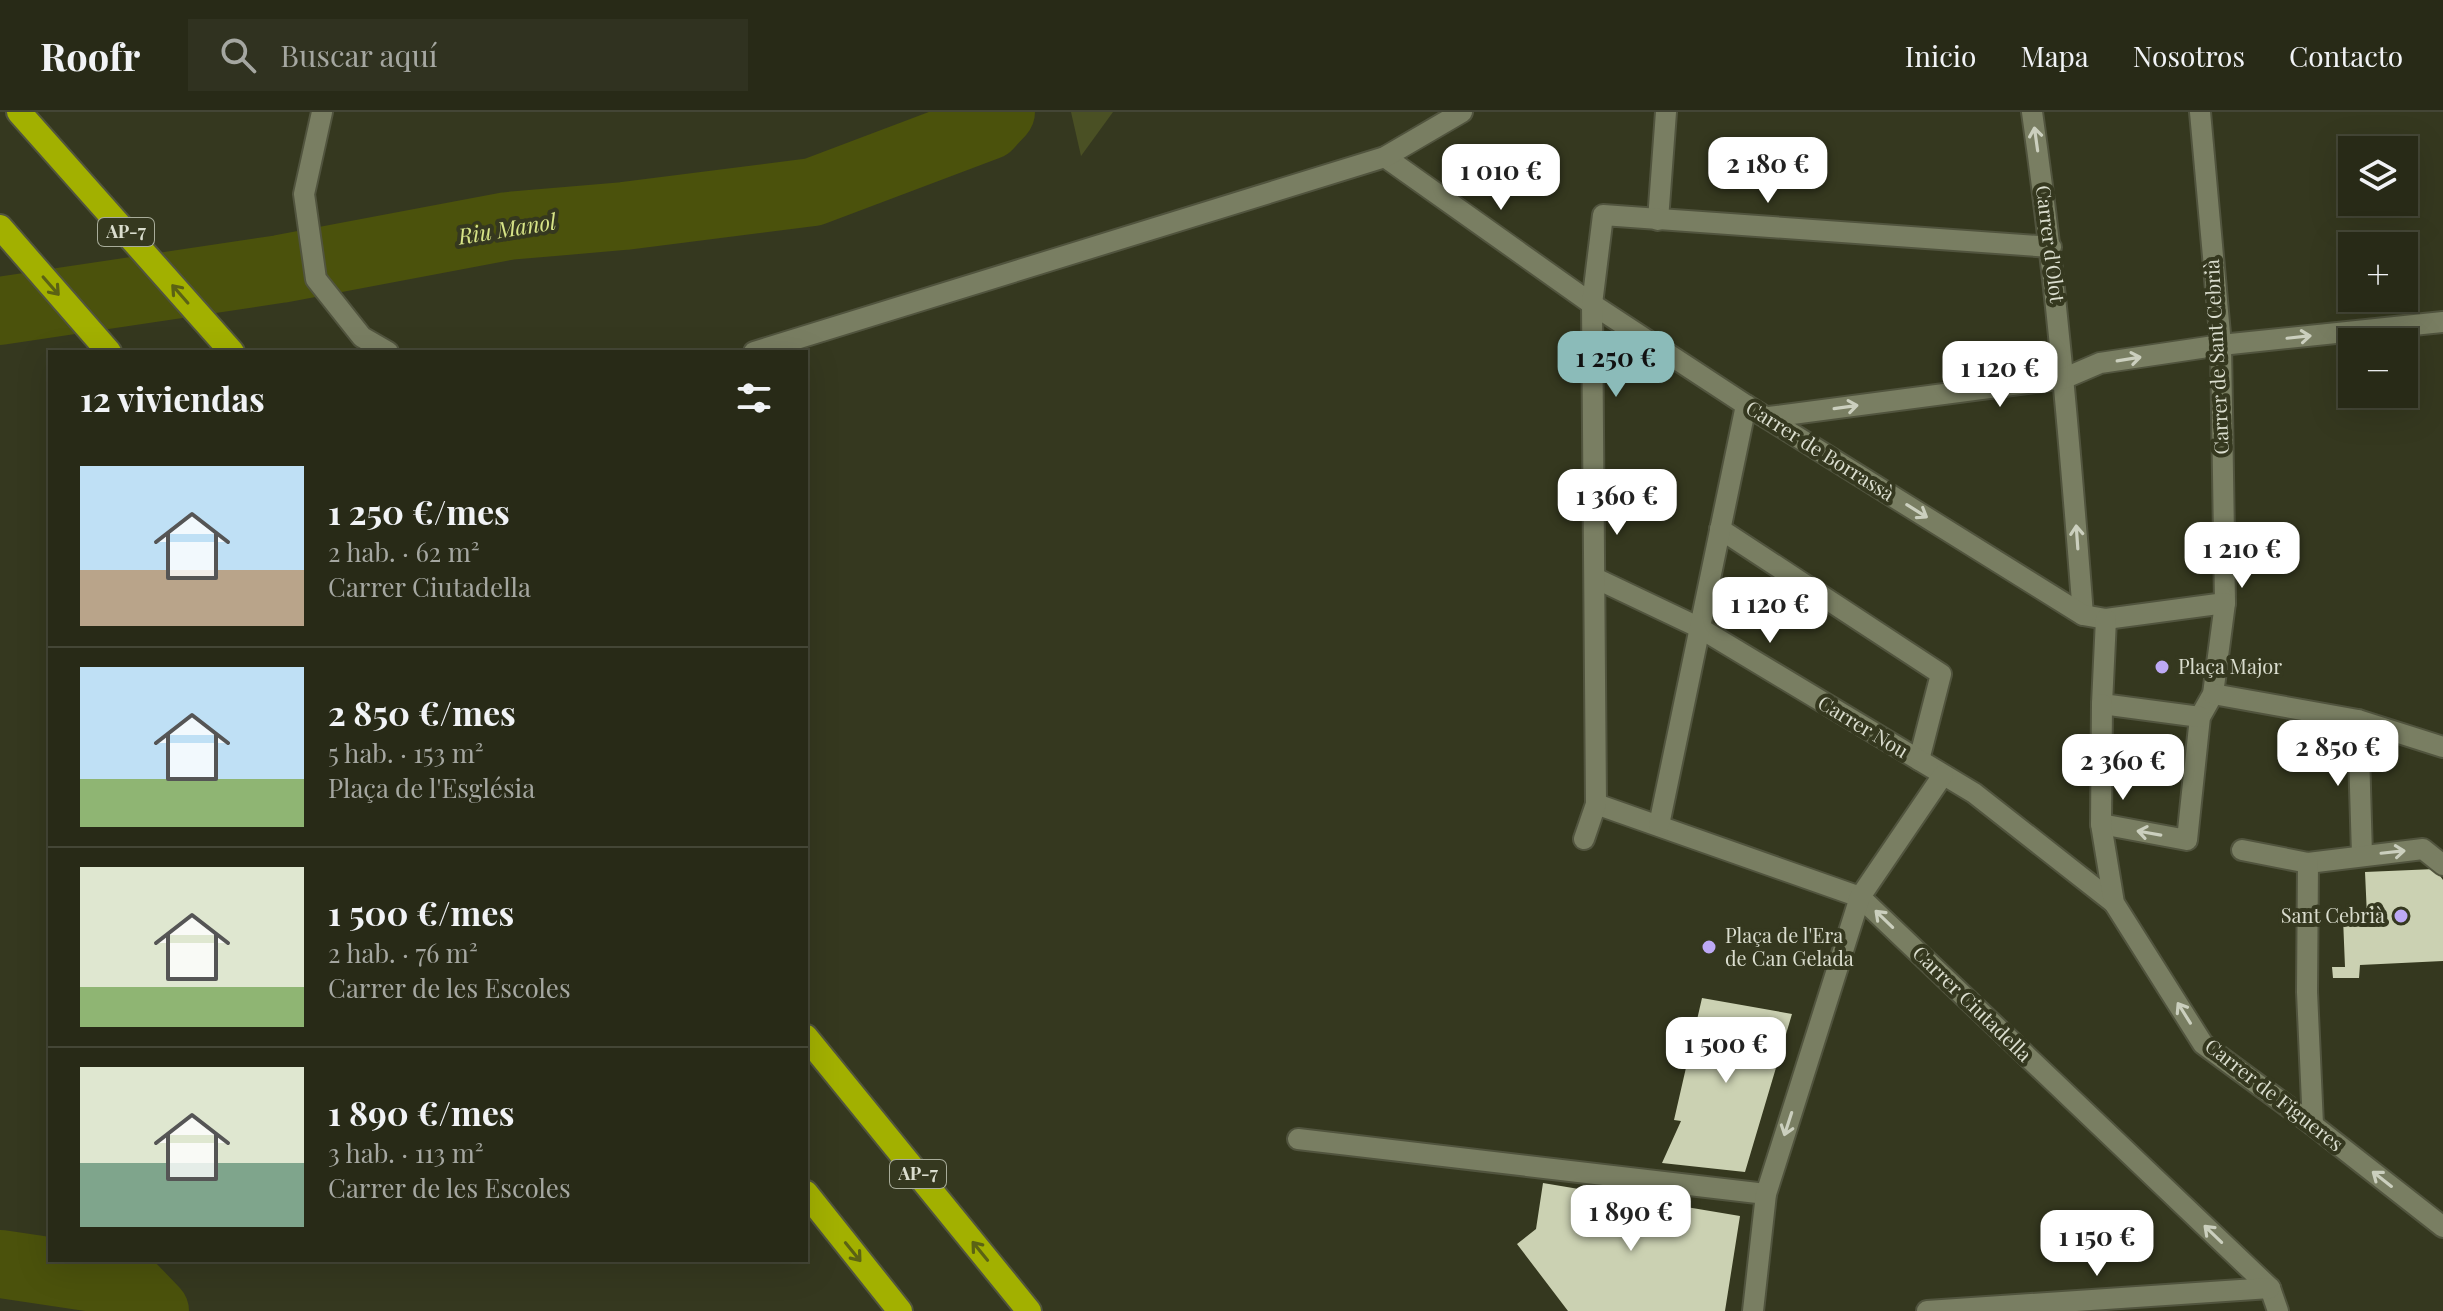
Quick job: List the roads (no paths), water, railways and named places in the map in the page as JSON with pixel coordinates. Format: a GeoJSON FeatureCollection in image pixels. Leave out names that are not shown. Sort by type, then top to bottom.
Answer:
{"type":"FeatureCollection","features":[{"type":"Feature","properties":{"kind":"highway","name":"AP-7"},"geometry":{"type":"LineString","coordinates":[[19,112],[230,350]]}},
{"type":"Feature","properties":{"kind":"highway"},"geometry":{"type":"LineString","coordinates":[[0,227],[107,350]]}},
{"type":"Feature","properties":{"kind":"highway","name":"AP-7"},"geometry":{"type":"LineString","coordinates":[[808,1039],[1029,1311]]}},
{"type":"Feature","properties":{"kind":"highway"},"geometry":{"type":"LineString","coordinates":[[808,1196],[900,1311]]}},
{"type":"Feature","properties":{"kind":"street"},"geometry":{"type":"LineString","coordinates":[[322,112],[304,194],[316,279],[362,337],[385,350]]}},
{"type":"Feature","properties":{"kind":"street"},"geometry":{"type":"LineString","coordinates":[[760,350],[1385,157],[1462,112]]}},
{"type":"Feature","properties":{"kind":"street"},"geometry":{"type":"LineString","coordinates":[[1658,220],[1666,112]]}},
{"type":"Feature","properties":{"kind":"street","name":"Carrer d'Olot"},"geometry":{"type":"LineString","coordinates":[[2032,112],[2065,378],[2083,615]]}},
{"type":"Feature","properties":{"kind":"street","name":"Carrer de Sant Cebrià"},"geometry":{"type":"LineString","coordinates":[[2200,112],[2221,345],[2225,603]]}},
{"type":"Feature","properties":{"kind":"street","name":"Carrer de Borrassà"},"geometry":{"type":"LineString","coordinates":[[1385,157],[1592,304],[1746,405],[2083,615],[2106,619]]}},
{"type":"Feature","properties":{"kind":"street"},"geometry":{"type":"LineString","coordinates":[[1584,839],[1596,804],[1592,304],[1603,215],[2051,247]]}},
{"type":"Feature","properties":{"kind":"street"},"geometry":{"type":"LineString","coordinates":[[1769,417],[2065,378],[2100,363],[2221,345],[2443,322]]}},
{"type":"Feature","properties":{"kind":"street"},"geometry":{"type":"LineString","coordinates":[[1659,825],[1746,405]]}},
{"type":"Feature","properties":{"kind":"street"},"geometry":{"type":"LineString","coordinates":[[1720,529],[1941,674],[1919,760]]}},
{"type":"Feature","properties":{"kind":"street","name":"Carrer Nou"},"geometry":{"type":"LineString","coordinates":[[1595,578],[1698,627],[1974,793],[2114,903]]}},
{"type":"Feature","properties":{"kind":"street"},"geometry":{"type":"LineString","coordinates":[[2101,824],[2187,840],[2200,717],[2213,694],[2225,603],[2106,619],[2102,704],[2200,717]]}},
{"type":"Feature","properties":{"kind":"street"},"geometry":{"type":"LineString","coordinates":[[2213,694],[2358,720],[2443,747]]}},
{"type":"Feature","properties":{"kind":"street","name":"Carrer de Figueres"},"geometry":{"type":"LineString","coordinates":[[2102,704],[2101,824],[2114,903],[2203,1044],[2443,1227]]}},
{"type":"Feature","properties":{"kind":"street"},"geometry":{"type":"LineString","coordinates":[[2358,720],[2362,855]]}},
{"type":"Feature","properties":{"kind":"street"},"geometry":{"type":"LineString","coordinates":[[1753,1311],[1766,1194],[1860,897],[1943,775]]}},
{"type":"Feature","properties":{"kind":"street","name":"Carrer Ciutadella"},"geometry":{"type":"LineString","coordinates":[[1596,804],[1860,897],[2270,1288],[2278,1311]]}},
{"type":"Feature","properties":{"kind":"street"},"geometry":{"type":"LineString","coordinates":[[2242,850],[2308,863],[2423,849],[2443,865]]}},
{"type":"Feature","properties":{"kind":"street"},"geometry":{"type":"LineString","coordinates":[[2308,863],[2307,992],[2313,1125]]}},
{"type":"Feature","properties":{"kind":"street"},"geometry":{"type":"LineString","coordinates":[[1298,1139],[1766,1194]]}},
{"type":"Feature","properties":{"kind":"street"},"geometry":{"type":"LineString","coordinates":[[1927,1311],[2270,1288]]}},
{"type":"Feature","properties":{"kind":"waterway","name":"Riu Manol"},"geometry":{"type":"LineString","coordinates":[[0,311],[280,269],[508,226],[624,216],[813,192],[988,126],[1001,112]]}},
{"type":"Feature","properties":{"kind":"waterway","name":"Riu Manol"},"geometry":{"type":"LineString","coordinates":[[0,1264],[128,1283],[155,1311]]}},
{"type":"Feature","properties":{"kind":"place","name":"Plaça Major"},"geometry":{"type":"Point","coordinates":[2162,667]}},
{"type":"Feature","properties":{"kind":"place","name":"Sant Cebrià"},"geometry":{"type":"Point","coordinates":[2401,916]}},
{"type":"Feature","properties":{"kind":"place","name":"Plaça de l'Era de Can Gelada"},"geometry":{"type":"Point","coordinates":[1709,947]}}]}
